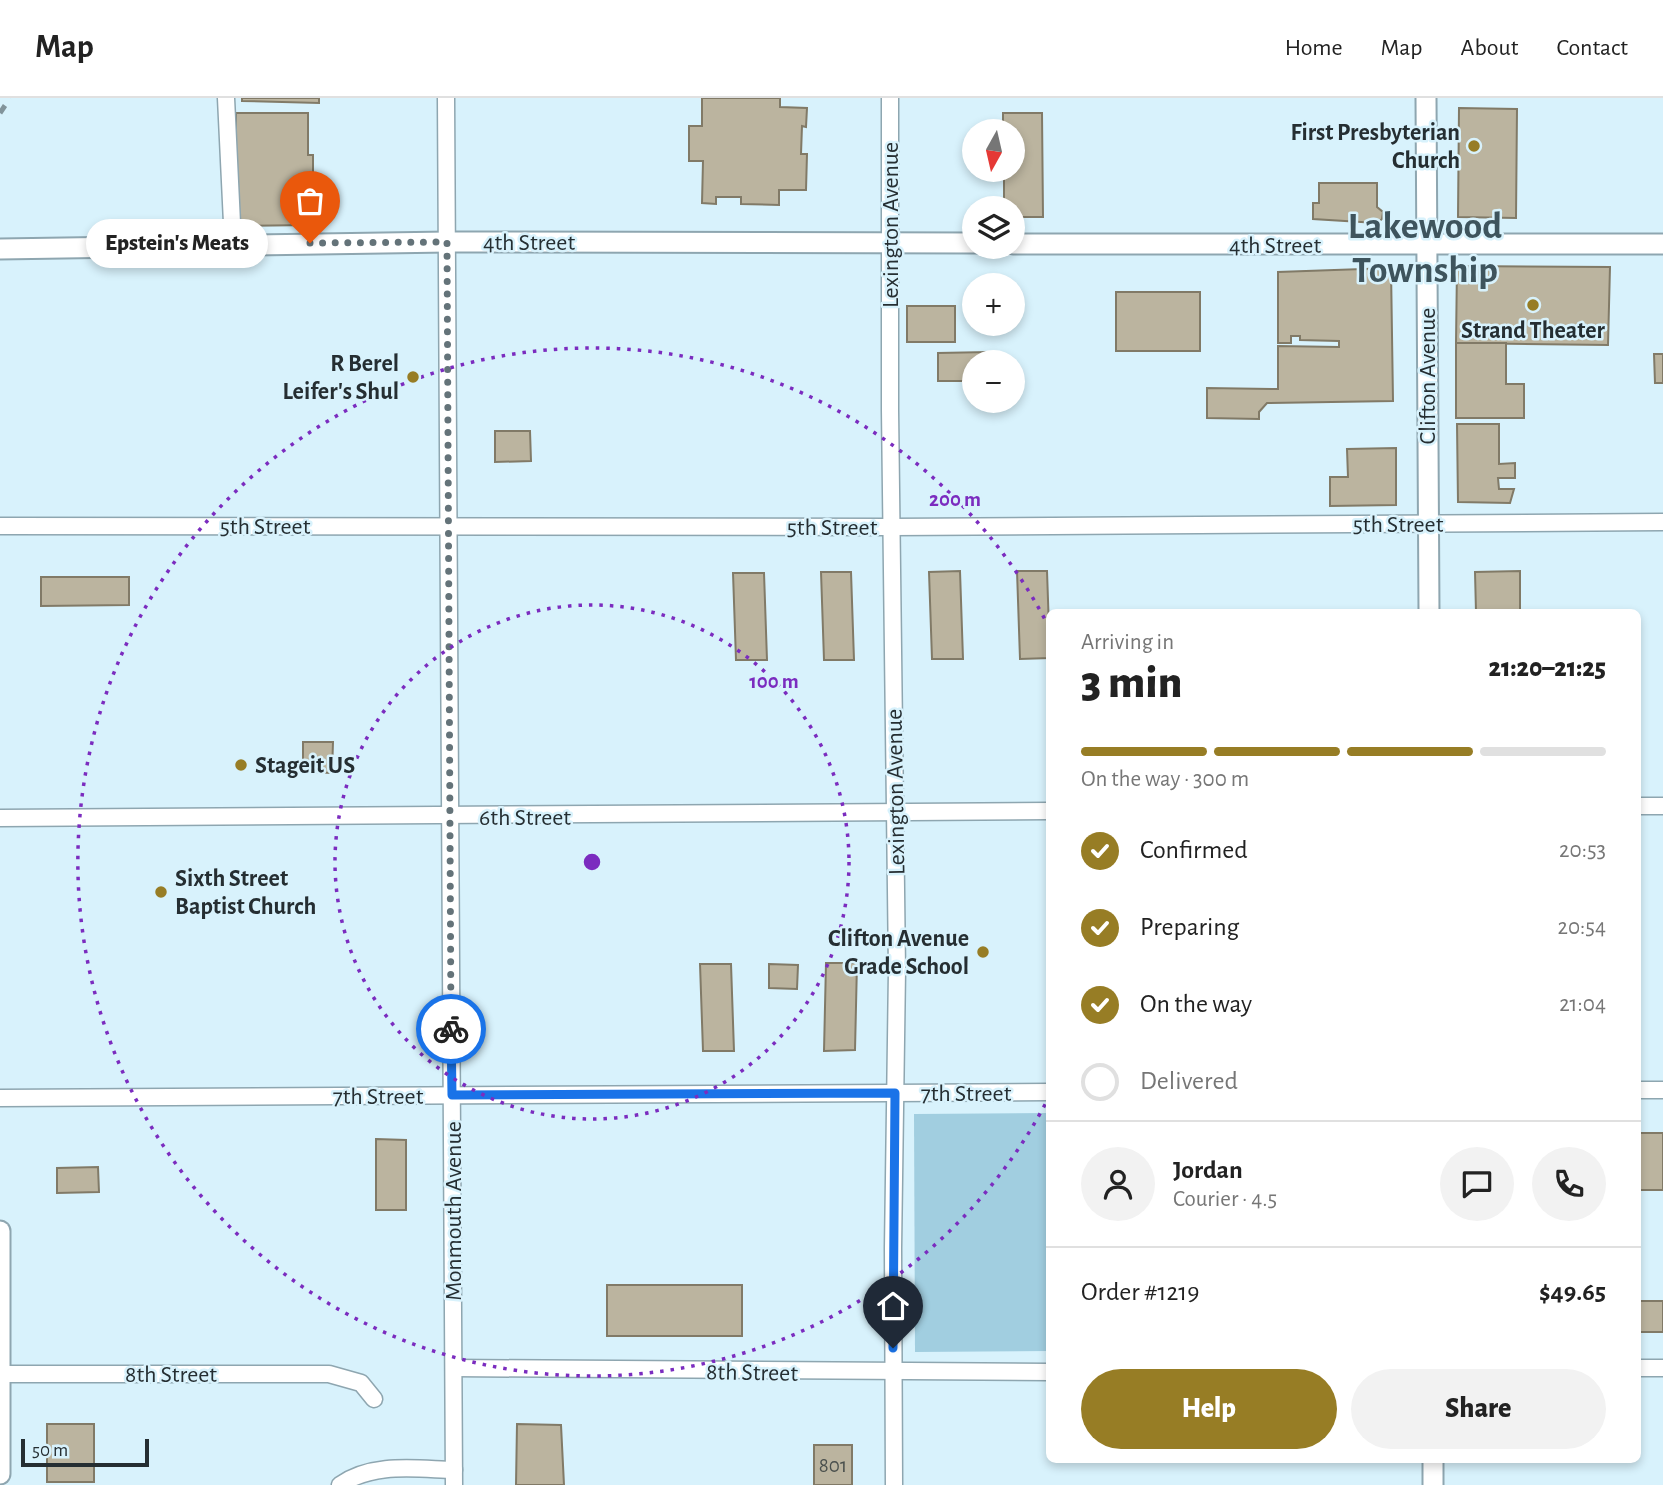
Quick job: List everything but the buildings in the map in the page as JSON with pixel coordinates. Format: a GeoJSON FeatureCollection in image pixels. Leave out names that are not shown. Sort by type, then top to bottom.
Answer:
{"type":"FeatureCollection","features":[{"type":"Feature","properties":{"kind":"street"},"geometry":{"type":"LineString","coordinates":[[226,98],[233,244]]}},
{"type":"Feature","properties":{"kind":"street","name":"Monmouth Avenue"},"geometry":{"type":"LineString","coordinates":[[446,98],[454,1478]]}},
{"type":"Feature","properties":{"kind":"street","name":"Lexington Avenue"},"geometry":{"type":"LineString","coordinates":[[890,98],[895,813],[894,1485]]}},
{"type":"Feature","properties":{"kind":"street","name":"Clifton Avenue"},"geometry":{"type":"LineString","coordinates":[[1426,98],[1429,609]]}},
{"type":"Feature","properties":{"kind":"street","name":"4th Street"},"geometry":{"type":"LineString","coordinates":[[0,249],[447,242],[962,243]]}},
{"type":"Feature","properties":{"kind":"street","name":"4th Street"},"geometry":{"type":"LineString","coordinates":[[1025,244],[1663,244]]}},
{"type":"Feature","properties":{"kind":"street","name":"5th Street"},"geometry":{"type":"LineString","coordinates":[[0,526],[892,527],[1663,522]]}},
{"type":"Feature","properties":{"kind":"street"},"geometry":{"type":"LineString","coordinates":[[1641,806],[1663,806]]}},
{"type":"Feature","properties":{"kind":"street","name":"6th Street"},"geometry":{"type":"LineString","coordinates":[[0,818],[1046,811]]}},
{"type":"Feature","properties":{"kind":"street"},"geometry":{"type":"LineString","coordinates":[[1641,1090],[1663,1090]]}},
{"type":"Feature","properties":{"kind":"street","name":"7th Street"},"geometry":{"type":"LineString","coordinates":[[0,1098],[1046,1092]]}},
{"type":"Feature","properties":{"kind":"street"},"geometry":{"type":"LineString","coordinates":[[0,1231],[0,1474]]}},
{"type":"Feature","properties":{"kind":"street","name":"8th Street"},"geometry":{"type":"LineString","coordinates":[[454,1368],[1046,1372]]}},
{"type":"Feature","properties":{"kind":"street"},"geometry":{"type":"LineString","coordinates":[[1641,1368],[1663,1368]]}},
{"type":"Feature","properties":{"kind":"street","name":"8th Street"},"geometry":{"type":"LineString","coordinates":[[1,1374],[329,1374],[361,1383],[374,1399]]}},
{"type":"Feature","properties":{"kind":"street"},"geometry":{"type":"LineString","coordinates":[[1433,1463],[1433,1485]]}},
{"type":"Feature","properties":{"kind":"street"},"geometry":{"type":"LineString","coordinates":[[341,1485],[357,1474],[382,1469],[454,1478]]}},
{"type":"Feature","properties":{"kind":"shaded area"},"geometry":{"type":"Polygon","coordinates":[[[1046,1113],[1046,1351],[915,1352],[914,1114],[1046,1113]]]}},
{"type":"Feature","properties":{"kind":"railway"},"geometry":{"type":"LineString","coordinates":[[0,113],[10,98]]}},
{"type":"Feature","properties":{"kind":"way so far"},"geometry":{"type":"LineString","coordinates":[[310,243],[447,242],[451,1029]]}},
{"type":"Feature","properties":{"kind":"place","name":"First Presbyterian Church"},"geometry":{"type":"Point","coordinates":[1474,146]}},
{"type":"Feature","properties":{"kind":"place","name":"Epstein's Meats"},"geometry":{"type":"Point","coordinates":[310,243]}},
{"type":"Feature","properties":{"kind":"place","name":"Strand Theater"},"geometry":{"type":"Point","coordinates":[1533,305]}},
{"type":"Feature","properties":{"kind":"place","name":"R Berel Leifer's Shul"},"geometry":{"type":"Point","coordinates":[413,377]}},
{"type":"Feature","properties":{"kind":"place","name":"Stageit US"},"geometry":{"type":"Point","coordinates":[241,765]}},
{"type":"Feature","properties":{"kind":"place","name":"Sixth Street Baptist Church"},"geometry":{"type":"Point","coordinates":[161,892]}},
{"type":"Feature","properties":{"kind":"place","name":"Clifton Avenue Grade School"},"geometry":{"type":"Point","coordinates":[983,952]}},
{"type":"Feature","properties":{"kind":"district","name":"Lakewood Township"},"geometry":{"type":"Point","coordinates":[1425,247]}},
{"type":"Feature","properties":{"kind":"route"},"geometry":{"type":"LineString","coordinates":[[451,1029],[452,1095],[895,1093],[893,1348]]}}]}
